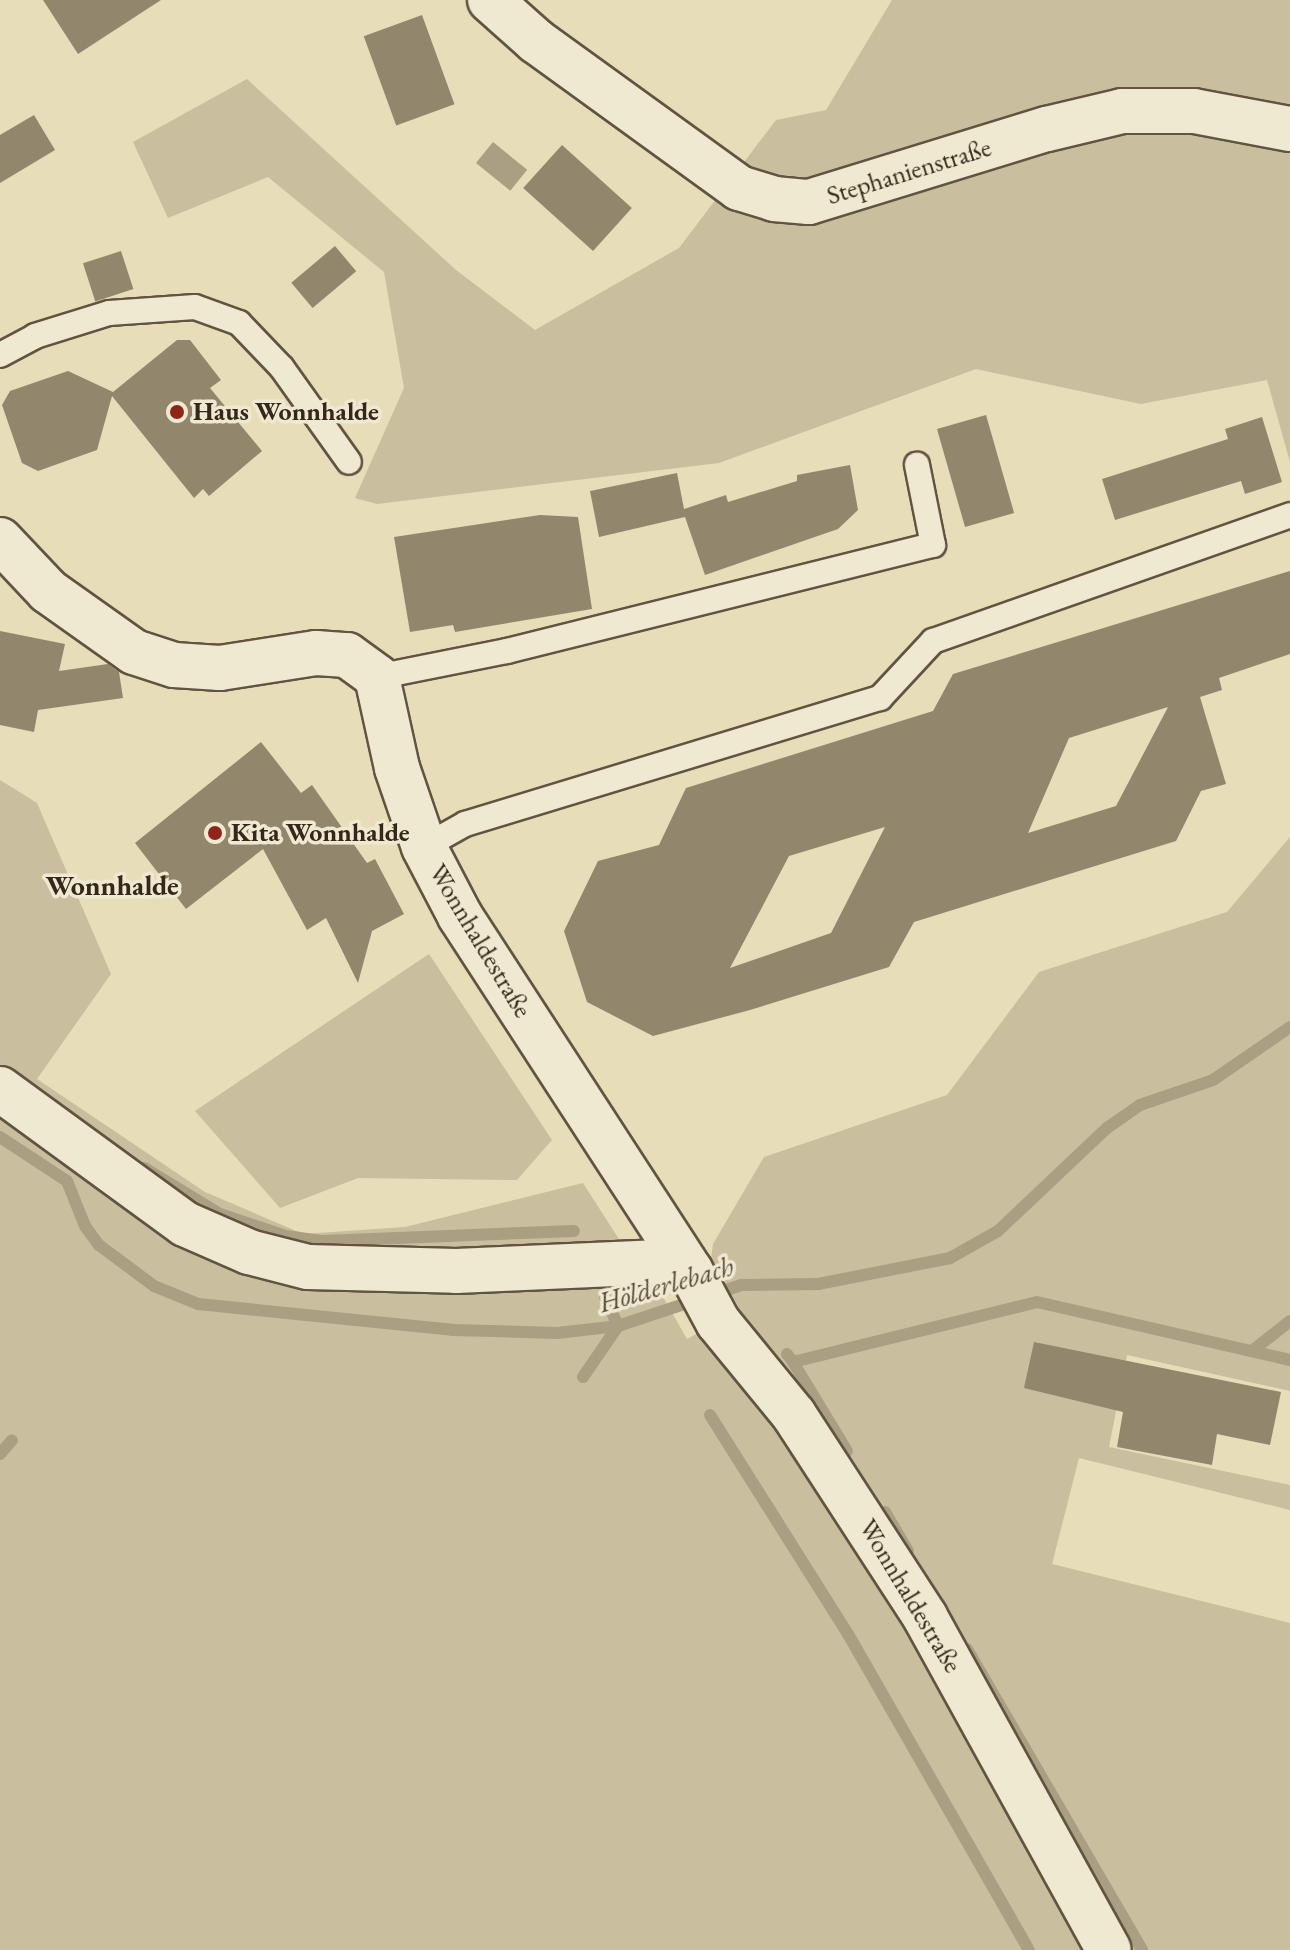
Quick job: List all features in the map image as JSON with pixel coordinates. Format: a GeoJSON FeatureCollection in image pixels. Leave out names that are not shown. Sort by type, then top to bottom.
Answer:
{"type":"FeatureCollection","features":[{"type":"Feature","properties":{"kind":"street","name":"Stephanienstraße"},"geometry":{"type":"LineString","coordinates":[[490,0],[536,41],[739,188],[774,199],[809,202],[1047,129],[1122,111],[1194,111],[1290,129]]}},
{"type":"Feature","properties":{"kind":"street"},"geometry":{"type":"LineString","coordinates":[[0,540],[48,591],[134,652],[174,665],[220,668],[316,653],[347,655],[377,677]]}},
{"type":"Feature","properties":{"kind":"street","name":"Wonnhaldestraße"},"geometry":{"type":"LineString","coordinates":[[377,677],[397,768],[424,847],[460,916],[686,1266],[718,1322],[794,1415],[925,1617],[1109,1950]]}},
{"type":"Feature","properties":{"kind":"street"},"geometry":{"type":"LineString","coordinates":[[0,1089],[185,1224],[249,1252],[308,1267],[456,1271],[686,1266]]}},
{"type":"Feature","properties":{"kind":"lane"},"geometry":{"type":"LineString","coordinates":[[0,355],[35,336],[109,313],[195,307],[239,323],[282,368],[349,462]]}},
{"type":"Feature","properties":{"kind":"lane"},"geometry":{"type":"LineString","coordinates":[[377,677],[507,651],[933,545],[917,465]]}},
{"type":"Feature","properties":{"kind":"lane"},"geometry":{"type":"LineString","coordinates":[[424,847],[465,824],[880,698],[933,641],[1290,515]]}},
{"type":"Feature","properties":{"kind":"shaded area"},"geometry":{"type":"Polygon","coordinates":[[[892,0],[1290,0],[1290,462],[1267,380],[1141,404],[976,369],[719,463],[377,504],[355,498],[404,388],[384,272],[268,177],[168,218],[133,142],[247,79],[456,270],[535,330],[679,248],[776,120],[826,110],[892,0]]]}},
{"type":"Feature","properties":{"kind":"shaded area"},"geometry":{"type":"Polygon","coordinates":[[[493,142],[527,170],[510,191],[476,163],[493,142]]]}},
{"type":"Feature","properties":{"kind":"shaded area"},"geometry":{"type":"Polygon","coordinates":[[[0,780],[37,803],[111,974],[37,1079],[205,1192],[303,1234],[405,1227],[583,1183],[649,1286],[658,1288],[687,1339],[740,1310],[711,1258],[713,1244],[764,1157],[947,1095],[1039,972],[1227,912],[1290,837],[1290,1391],[1127,1355],[1109,1447],[1290,1485],[1290,1510],[1079,1458],[1052,1564],[1290,1623],[1290,1950],[0,1950],[0,780]]]}},
{"type":"Feature","properties":{"kind":"shaded area"},"geometry":{"type":"Polygon","coordinates":[[[429,954],[552,1140],[517,1180],[358,1178],[280,1208],[195,1111],[429,954]]]}},
{"type":"Feature","properties":{"kind":"building"},"geometry":{"type":"Polygon","coordinates":[[[43,0],[161,0],[78,54],[43,0]]]}},
{"type":"Feature","properties":{"kind":"building"},"geometry":{"type":"Polygon","coordinates":[[[422,15],[454,104],[396,125],[364,36],[422,15]]]}},
{"type":"Feature","properties":{"kind":"building"},"geometry":{"type":"Polygon","coordinates":[[[34,115],[55,150],[0,183],[0,135],[34,115]]]}},
{"type":"Feature","properties":{"kind":"building"},"geometry":{"type":"Polygon","coordinates":[[[562,145],[632,208],[593,251],[523,188],[562,145]]]}},
{"type":"Feature","properties":{"kind":"building"},"geometry":{"type":"Polygon","coordinates":[[[335,246],[356,271],[313,308],[291,283],[335,246]]]}},
{"type":"Feature","properties":{"kind":"building"},"geometry":{"type":"Polygon","coordinates":[[[121,251],[133,289],[95,301],[83,263],[121,251]]]}},
{"type":"Feature","properties":{"kind":"building","name":"Haus Wonnhalde"},"geometry":{"type":"Polygon","coordinates":[[[177,340],[190,340],[221,380],[210,388],[262,451],[209,496],[203,489],[194,498],[112,396],[97,450],[38,471],[22,463],[2,405],[10,391],[68,371],[113,392],[177,340]]]}},
{"type":"Feature","properties":{"kind":"building"},"geometry":{"type":"Polygon","coordinates":[[[986,415],[1014,513],[965,527],[937,429],[986,415]]]}},
{"type":"Feature","properties":{"kind":"building"},"geometry":{"type":"Polygon","coordinates":[[[1262,417],[1282,482],[1245,494],[1241,481],[1115,520],[1102,479],[1228,439],[1225,429],[1262,417]]]}},
{"type":"Feature","properties":{"kind":"building"},"geometry":{"type":"Polygon","coordinates":[[[850,465],[858,510],[838,529],[705,575],[685,517],[599,537],[590,491],[677,473],[684,509],[726,495],[728,502],[797,481],[797,475],[850,465]]]}},
{"type":"Feature","properties":{"kind":"building"},"geometry":{"type":"Polygon","coordinates":[[[540,515],[578,517],[592,609],[455,632],[453,625],[410,632],[394,537],[540,515]]]}},
{"type":"Feature","properties":{"kind":"building"},"geometry":{"type":"Polygon","coordinates":[[[1290,571],[1290,654],[1219,678],[1222,690],[1200,697],[1226,784],[1201,791],[1176,841],[914,922],[889,967],[750,1010],[653,1036],[587,1002],[564,931],[598,861],[659,845],[686,788],[933,711],[953,674],[1290,571]],[[1168,707],[1069,738],[1028,833],[1116,806],[1168,707]],[[885,827],[789,856],[730,968],[831,933],[885,827]]]}},
{"type":"Feature","properties":{"kind":"building"},"geometry":{"type":"Polygon","coordinates":[[[0,631],[65,644],[59,671],[108,664],[119,672],[123,698],[38,710],[34,732],[0,725],[0,631]]]}},
{"type":"Feature","properties":{"kind":"building"},"geometry":{"type":"Polygon","coordinates":[[[261,742],[301,793],[312,785],[367,863],[375,859],[404,914],[372,931],[358,983],[326,918],[307,930],[263,849],[186,909],[135,843],[261,742]]]}},
{"type":"Feature","properties":{"kind":"building"},"geometry":{"type":"Polygon","coordinates":[[[1034,1342],[1281,1392],[1270,1445],[1217,1434],[1212,1465],[1117,1447],[1123,1412],[1024,1388],[1034,1342]]]}},
{"type":"Feature","properties":{"kind":"waterway","name":"Hölderlebach"},"geometry":{"type":"LineString","coordinates":[[0,1137],[67,1181],[85,1226],[99,1245],[154,1286],[198,1304],[452,1330],[557,1333],[618,1326],[741,1285],[818,1284],[950,1258],[998,1231],[1107,1128],[1140,1105],[1213,1080],[1290,1027]]}},
{"type":"Feature","properties":{"kind":"waterway"},"geometry":{"type":"LineString","coordinates":[[144,1168],[220,1214],[286,1236],[323,1241],[574,1231]]}},
{"type":"Feature","properties":{"kind":"waterway"},"geometry":{"type":"LineString","coordinates":[[583,1377],[618,1326],[605,1297]]}},
{"type":"Feature","properties":{"kind":"waterway"},"geometry":{"type":"LineString","coordinates":[[787,1354],[793,1362],[1037,1302],[1290,1360]]}},
{"type":"Feature","properties":{"kind":"waterway"},"geometry":{"type":"LineString","coordinates":[[1252,1351],[1290,1321]]}},
{"type":"Feature","properties":{"kind":"waterway"},"geometry":{"type":"LineString","coordinates":[[793,1362],[847,1451]]}},
{"type":"Feature","properties":{"kind":"waterway"},"geometry":{"type":"LineString","coordinates":[[710,1415],[848,1634],[1029,1950]]}},
{"type":"Feature","properties":{"kind":"waterway"},"geometry":{"type":"LineString","coordinates":[[0,1454],[12,1440]]}},
{"type":"Feature","properties":{"kind":"waterway"},"geometry":{"type":"LineString","coordinates":[[885,1512],[908,1551]]}},
{"type":"Feature","properties":{"kind":"waterway"},"geometry":{"type":"LineString","coordinates":[[967,1649],[1142,1950]]}},
{"type":"Feature","properties":{"kind":"place","name":"Haus Wonnhalde"},"geometry":{"type":"Point","coordinates":[177,412]}},
{"type":"Feature","properties":{"kind":"place","name":"Kita Wonnhalde"},"geometry":{"type":"Point","coordinates":[215,833]}},
{"type":"Feature","properties":{"kind":"district","name":"Wonnhalde"},"geometry":{"type":"Point","coordinates":[112,885]}}]}
